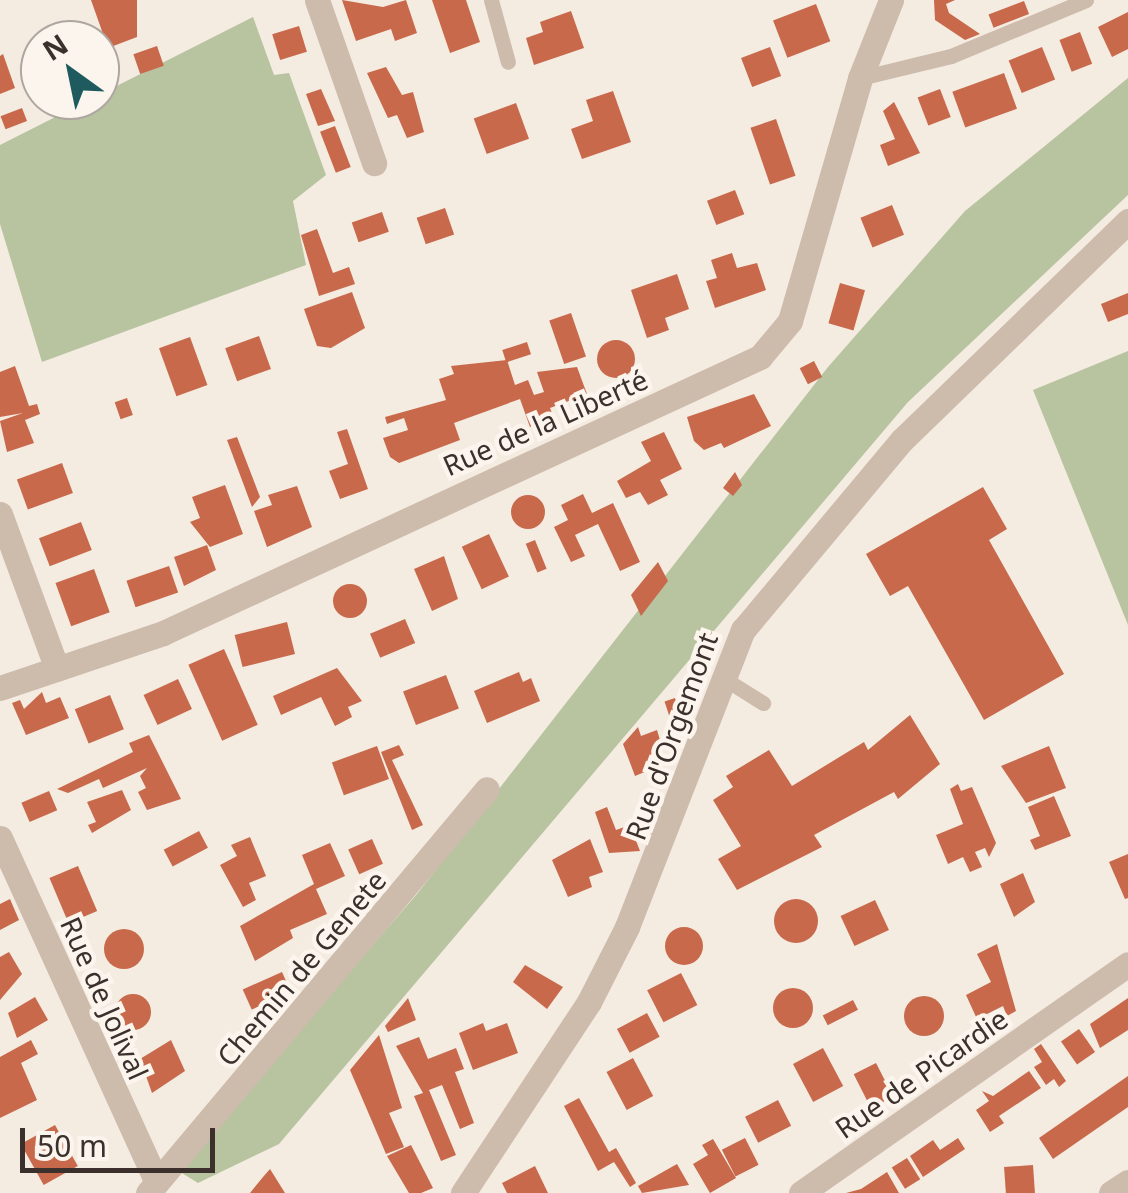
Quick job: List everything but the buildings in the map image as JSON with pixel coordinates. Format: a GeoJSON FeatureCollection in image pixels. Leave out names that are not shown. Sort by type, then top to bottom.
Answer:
{"type":"FeatureCollection","features":[{"type":"Feature","properties":{"kind":"street"},"geometry":{"type":"LineString","coordinates":[[316,0],[374,162]]}},
{"type":"Feature","properties":{"kind":"street","name":"Rue de la Liberté"},"geometry":{"type":"LineString","coordinates":[[0,688],[163,633],[760,356],[790,321],[860,78],[890,0]]}},
{"type":"Feature","properties":{"kind":"street","name":"Rue d'Orgemont"},"geometry":{"type":"LineString","coordinates":[[463,1193],[589,1002],[628,927],[720,676],[781,578],[902,440],[1128,221]]}},
{"type":"Feature","properties":{"kind":"street"},"geometry":{"type":"LineString","coordinates":[[0,514],[57,669]]}},
{"type":"Feature","properties":{"kind":"street","name":"Chemin de Genete"},"geometry":{"type":"LineString","coordinates":[[152,1188],[487,790]]}},
{"type":"Feature","properties":{"kind":"street","name":"Rue de Jolival"},"geometry":{"type":"LineString","coordinates":[[0,838],[152,1188]]}},
{"type":"Feature","properties":{"kind":"street","name":"Rue de Picardie"},"geometry":{"type":"LineString","coordinates":[[801,1193],[1128,964]]}},
{"type":"Feature","properties":{"kind":"street"},"geometry":{"type":"LineString","coordinates":[[1111,1193],[1128,1182]]}},
{"type":"Feature","properties":{"kind":"lane"},"geometry":{"type":"LineString","coordinates":[[490,0],[508,62]]}},
{"type":"Feature","properties":{"kind":"lane"},"geometry":{"type":"LineString","coordinates":[[860,78],[951,56],[1086,0]]}},
{"type":"Feature","properties":{"kind":"lane"},"geometry":{"type":"LineString","coordinates":[[720,676],[763,702]]}},
{"type":"Feature","properties":{"kind":"green space"},"geometry":{"type":"Polygon","coordinates":[[[253,17],[274,75],[289,73],[326,175],[293,201],[306,265],[42,362],[0,224],[0,145],[49,120],[120,120],[120,84],[253,17]]]}},
{"type":"Feature","properties":{"kind":"green space"},"geometry":{"type":"Polygon","coordinates":[[[1128,78],[1128,195],[908,402],[279,1144],[198,1183],[177,1170],[417,894],[828,367],[965,211],[1128,78]]]}},
{"type":"Feature","properties":{"kind":"green space"},"geometry":{"type":"Polygon","coordinates":[[[1128,351],[1128,625],[1033,390],[1128,351]]]}}]}
